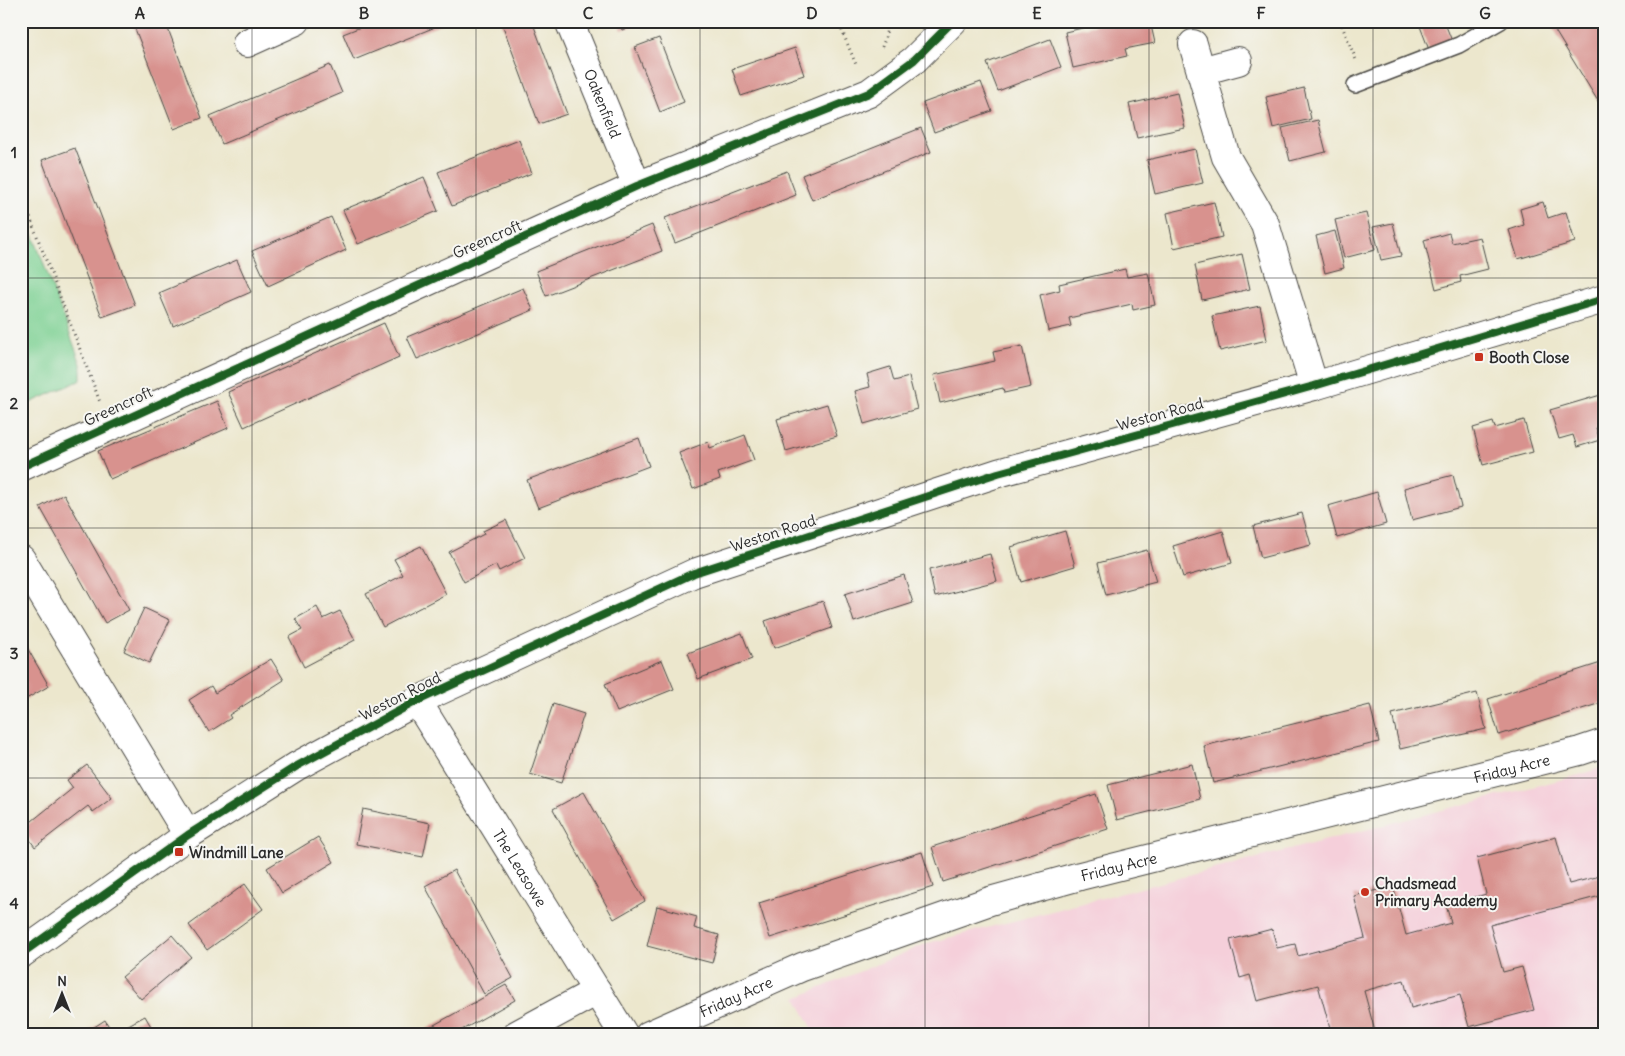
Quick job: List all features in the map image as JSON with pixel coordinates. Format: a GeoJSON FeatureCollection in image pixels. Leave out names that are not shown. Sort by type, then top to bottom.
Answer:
{"type":"FeatureCollection","features":[{"type":"Feature","properties":{"kind":"street"},"geometry":{"type":"LineString","coordinates":[[247,43],[296,21]]}},
{"type":"Feature","properties":{"kind":"street","name":"Oakenfield"},"geometry":{"type":"LineString","coordinates":[[569,21],[637,186]]}},
{"type":"Feature","properties":{"kind":"street","name":"Greencroft"},"geometry":{"type":"LineString","coordinates":[[21,466],[637,186],[868,93],[914,60],[953,21]]}},
{"type":"Feature","properties":{"kind":"street"},"geometry":{"type":"LineString","coordinates":[[1193,44],[1226,157],[1265,224],[1314,386]]}},
{"type":"Feature","properties":{"kind":"street"},"geometry":{"type":"LineString","coordinates":[[1201,71],[1238,61]]}},
{"type":"Feature","properties":{"kind":"street","name":"Weston Road"},"geometry":{"type":"LineString","coordinates":[[21,954],[188,835],[297,766],[418,701],[694,573],[998,472],[1314,386],[1604,299]]}},
{"type":"Feature","properties":{"kind":"street"},"geometry":{"type":"LineString","coordinates":[[21,559],[188,835]]}},
{"type":"Feature","properties":{"kind":"street","name":"The Leasowe"},"geometry":{"type":"LineString","coordinates":[[418,701],[624,1035]]}},
{"type":"Feature","properties":{"kind":"street","name":"Friday Acre"},"geometry":{"type":"LineString","coordinates":[[649,1035],[802,967],[990,902],[1080,876],[1552,758],[1604,743]]}},
{"type":"Feature","properties":{"kind":"street"},"geometry":{"type":"LineString","coordinates":[[516,1035],[597,990]]}},
{"type":"Feature","properties":{"kind":"lane"},"geometry":{"type":"LineString","coordinates":[[1360,84],[1458,45],[1500,21]]}},
{"type":"Feature","properties":{"kind":"path"},"geometry":{"type":"LineString","coordinates":[[838,21],[868,93]]}},
{"type":"Feature","properties":{"kind":"path"},"geometry":{"type":"LineString","coordinates":[[1340,21],[1360,84]]}},
{"type":"Feature","properties":{"kind":"path"},"geometry":{"type":"LineString","coordinates":[[21,194],[110,425]]}},
{"type":"Feature","properties":{"kind":"shaded area","name":"Chadsmead Primary Academy"},"geometry":{"type":"Polygon","coordinates":[[[1604,767],[1604,1035],[816,1035],[796,998],[928,943],[1604,767]]]}},
{"type":"Feature","properties":{"kind":"green space"},"geometry":{"type":"Polygon","coordinates":[[[30,227],[81,364],[81,380],[21,407],[21,231],[30,227]]]}},
{"type":"Feature","properties":{"kind":"building"},"geometry":{"type":"Polygon","coordinates":[[[132,21],[165,21],[202,118],[174,129],[132,21]]]}},
{"type":"Feature","properties":{"kind":"building"},"geometry":{"type":"Polygon","coordinates":[[[376,21],[450,21],[354,60],[343,34],[376,21]]]}},
{"type":"Feature","properties":{"kind":"building"},"geometry":{"type":"Polygon","coordinates":[[[501,21],[532,21],[567,114],[539,124],[501,21]]]}},
{"type":"Feature","properties":{"kind":"building"},"geometry":{"type":"Polygon","coordinates":[[[618,21],[644,21],[622,30],[618,21]]]}},
{"type":"Feature","properties":{"kind":"building"},"geometry":{"type":"Polygon","coordinates":[[[1113,21],[1150,21],[1155,43],[1125,49],[1127,56],[1073,68],[1065,32],[1113,21]]]}},
{"type":"Feature","properties":{"kind":"building"},"geometry":{"type":"Polygon","coordinates":[[[1418,21],[1444,21],[1454,46],[1431,55],[1418,21]]]}},
{"type":"Feature","properties":{"kind":"building"},"geometry":{"type":"Polygon","coordinates":[[[1549,21],[1592,21],[1604,40],[1604,111],[1549,21]]]}},
{"type":"Feature","properties":{"kind":"building"},"geometry":{"type":"Polygon","coordinates":[[[659,38],[684,102],[660,112],[635,47],[659,38]]]}},
{"type":"Feature","properties":{"kind":"building"},"geometry":{"type":"Polygon","coordinates":[[[1050,39],[1061,67],[998,91],[987,63],[1050,39]]]}},
{"type":"Feature","properties":{"kind":"building"},"geometry":{"type":"Polygon","coordinates":[[[795,48],[804,75],[741,96],[732,69],[795,48]]]}},
{"type":"Feature","properties":{"kind":"building"},"geometry":{"type":"Polygon","coordinates":[[[330,65],[342,93],[222,144],[210,116],[330,65]]]}},
{"type":"Feature","properties":{"kind":"building"},"geometry":{"type":"Polygon","coordinates":[[[981,82],[992,111],[934,132],[923,103],[981,82]]]}},
{"type":"Feature","properties":{"kind":"building"},"geometry":{"type":"Polygon","coordinates":[[[1304,88],[1311,119],[1273,128],[1266,97],[1304,88]]]}},
{"type":"Feature","properties":{"kind":"building"},"geometry":{"type":"Polygon","coordinates":[[[1177,93],[1185,128],[1137,138],[1129,104],[1177,93]]]}},
{"type":"Feature","properties":{"kind":"building"},"geometry":{"type":"Polygon","coordinates":[[[1318,120],[1326,152],[1290,161],[1282,128],[1318,120]]]}},
{"type":"Feature","properties":{"kind":"building"},"geometry":{"type":"Polygon","coordinates":[[[921,128],[931,152],[812,200],[802,175],[921,128]]]}},
{"type":"Feature","properties":{"kind":"building"},"geometry":{"type":"Polygon","coordinates":[[[519,140],[532,173],[452,206],[438,172],[519,140]]]}},
{"type":"Feature","properties":{"kind":"building"},"geometry":{"type":"Polygon","coordinates":[[[75,148],[135,305],[102,317],[42,160],[75,148]]]}},
{"type":"Feature","properties":{"kind":"building"},"geometry":{"type":"Polygon","coordinates":[[[1195,149],[1203,183],[1155,194],[1147,160],[1195,149]]]}},
{"type":"Feature","properties":{"kind":"building"},"geometry":{"type":"Polygon","coordinates":[[[787,171],[796,195],[675,243],[665,218],[787,171]]]}},
{"type":"Feature","properties":{"kind":"building"},"geometry":{"type":"Polygon","coordinates":[[[424,177],[438,211],[358,244],[343,210],[424,177]]]}},
{"type":"Feature","properties":{"kind":"building"},"geometry":{"type":"Polygon","coordinates":[[[1214,202],[1222,237],[1174,248],[1167,213],[1214,202]]]}},
{"type":"Feature","properties":{"kind":"building"},"geometry":{"type":"Polygon","coordinates":[[[1543,202],[1548,218],[1566,212],[1575,242],[1518,259],[1509,230],[1524,225],[1520,209],[1543,202]]]}},
{"type":"Feature","properties":{"kind":"building"},"geometry":{"type":"Polygon","coordinates":[[[1366,213],[1375,250],[1344,258],[1335,220],[1366,213]]]}},
{"type":"Feature","properties":{"kind":"building"},"geometry":{"type":"Polygon","coordinates":[[[331,217],[346,250],[268,286],[252,251],[331,217]]]}},
{"type":"Feature","properties":{"kind":"building"},"geometry":{"type":"Polygon","coordinates":[[[1393,223],[1401,256],[1381,260],[1373,227],[1393,223]]]}},
{"type":"Feature","properties":{"kind":"building"},"geometry":{"type":"Polygon","coordinates":[[[652,225],[662,251],[546,296],[536,271],[652,225]]]}},
{"type":"Feature","properties":{"kind":"building"},"geometry":{"type":"Polygon","coordinates":[[[1335,231],[1344,268],[1325,273],[1316,236],[1335,231]]]}},
{"type":"Feature","properties":{"kind":"building"},"geometry":{"type":"Polygon","coordinates":[[[1449,233],[1452,243],[1480,237],[1488,269],[1460,276],[1461,282],[1436,289],[1424,240],[1449,233]]]}},
{"type":"Feature","properties":{"kind":"building"},"geometry":{"type":"Polygon","coordinates":[[[1242,254],[1250,289],[1202,300],[1195,265],[1242,254]]]}},
{"type":"Feature","properties":{"kind":"building"},"geometry":{"type":"Polygon","coordinates":[[[237,260],[251,292],[173,326],[159,293],[237,260]]]}},
{"type":"Feature","properties":{"kind":"building"},"geometry":{"type":"Polygon","coordinates":[[[1125,269],[1127,277],[1148,273],[1155,305],[1133,310],[1132,304],[1069,318],[1071,326],[1048,331],[1040,295],[1060,290],[1059,284],[1125,269]]]}},
{"type":"Feature","properties":{"kind":"building"},"geometry":{"type":"Polygon","coordinates":[[[523,288],[533,310],[417,359],[407,337],[523,288]]]}},
{"type":"Feature","properties":{"kind":"building"},"geometry":{"type":"Polygon","coordinates":[[[1260,306],[1267,340],[1220,351],[1212,316],[1260,306]]]}},
{"type":"Feature","properties":{"kind":"building"},"geometry":{"type":"Polygon","coordinates":[[[384,323],[399,357],[244,427],[228,392],[384,323]]]}},
{"type":"Feature","properties":{"kind":"building"},"geometry":{"type":"Polygon","coordinates":[[[1022,346],[1031,387],[1004,393],[1003,388],[940,403],[934,375],[995,361],[993,352],[1022,346]]]}},
{"type":"Feature","properties":{"kind":"building"},"geometry":{"type":"Polygon","coordinates":[[[890,367],[894,381],[909,377],[917,409],[864,424],[855,391],[870,387],[867,374],[890,367]]]}},
{"type":"Feature","properties":{"kind":"building"},"geometry":{"type":"Polygon","coordinates":[[[1604,394],[1604,425],[1596,428],[1600,440],[1577,447],[1573,435],[1559,439],[1550,410],[1604,394]]]}},
{"type":"Feature","properties":{"kind":"building"},"geometry":{"type":"Polygon","coordinates":[[[217,401],[228,428],[110,479],[98,451],[217,401]]]}},
{"type":"Feature","properties":{"kind":"building"},"geometry":{"type":"Polygon","coordinates":[[[827,404],[837,436],[786,451],[777,419],[827,404]]]}},
{"type":"Feature","properties":{"kind":"building"},"geometry":{"type":"Polygon","coordinates":[[[1524,420],[1533,452],[1483,465],[1473,428],[1493,422],[1495,428],[1524,420]]]}},
{"type":"Feature","properties":{"kind":"building"},"geometry":{"type":"Polygon","coordinates":[[[745,435],[754,460],[718,473],[720,479],[693,489],[679,453],[708,442],[710,448],[745,435]]]}},
{"type":"Feature","properties":{"kind":"building"},"geometry":{"type":"Polygon","coordinates":[[[639,438],[649,466],[538,508],[527,480],[639,438]]]}},
{"type":"Feature","properties":{"kind":"building"},"geometry":{"type":"Polygon","coordinates":[[[1453,475],[1461,507],[1412,520],[1404,488],[1453,475]]]}},
{"type":"Feature","properties":{"kind":"building"},"geometry":{"type":"Polygon","coordinates":[[[1377,492],[1386,524],[1337,538],[1328,506],[1377,492]]]}},
{"type":"Feature","properties":{"kind":"building"},"geometry":{"type":"Polygon","coordinates":[[[64,494],[129,610],[105,623],[40,507],[64,494]]]}},
{"type":"Feature","properties":{"kind":"building"},"geometry":{"type":"Polygon","coordinates":[[[1302,513],[1311,545],[1261,558],[1253,526],[1302,513]]]}},
{"type":"Feature","properties":{"kind":"building"},"geometry":{"type":"Polygon","coordinates":[[[506,520],[525,558],[499,571],[496,565],[464,582],[449,552],[484,534],[483,531],[506,520]]]}},
{"type":"Feature","properties":{"kind":"building"},"geometry":{"type":"Polygon","coordinates":[[[1065,531],[1075,566],[1021,582],[1011,547],[1065,531]]]}},
{"type":"Feature","properties":{"kind":"building"},"geometry":{"type":"Polygon","coordinates":[[[1223,531],[1232,563],[1183,577],[1173,546],[1223,531]]]}},
{"type":"Feature","properties":{"kind":"building"},"geometry":{"type":"Polygon","coordinates":[[[421,546],[446,594],[383,627],[366,594],[403,575],[394,559],[421,546]]]}},
{"type":"Feature","properties":{"kind":"building"},"geometry":{"type":"Polygon","coordinates":[[[1147,550],[1156,582],[1106,595],[1098,563],[1147,550]]]}},
{"type":"Feature","properties":{"kind":"building"},"geometry":{"type":"Polygon","coordinates":[[[990,554],[997,581],[935,597],[929,570],[990,554]]]}},
{"type":"Feature","properties":{"kind":"building"},"geometry":{"type":"Polygon","coordinates":[[[904,575],[913,603],[854,622],[845,594],[904,575]]]}},
{"type":"Feature","properties":{"kind":"building"},"geometry":{"type":"Polygon","coordinates":[[[823,601],[832,628],[774,648],[765,621],[823,601]]]}},
{"type":"Feature","properties":{"kind":"building"},"geometry":{"type":"Polygon","coordinates":[[[317,607],[323,619],[340,611],[355,640],[304,667],[289,637],[302,630],[295,619],[317,607]]]}},
{"type":"Feature","properties":{"kind":"building"},"geometry":{"type":"Polygon","coordinates":[[[144,608],[170,620],[149,663],[124,651],[144,608]]]}},
{"type":"Feature","properties":{"kind":"building"},"geometry":{"type":"Polygon","coordinates":[[[742,633],[752,659],[698,679],[688,653],[742,633]]]}},
{"type":"Feature","properties":{"kind":"building"},"geometry":{"type":"Polygon","coordinates":[[[21,637],[49,686],[26,699],[21,691],[21,637]]]}},
{"type":"Feature","properties":{"kind":"building"},"geometry":{"type":"Polygon","coordinates":[[[271,659],[284,680],[229,715],[231,718],[209,732],[189,700],[211,686],[215,693],[271,659]]]}},
{"type":"Feature","properties":{"kind":"building"},"geometry":{"type":"Polygon","coordinates":[[[662,660],[674,689],[617,712],[605,684],[662,660]]]}},
{"type":"Feature","properties":{"kind":"building"},"geometry":{"type":"Polygon","coordinates":[[[1604,662],[1604,702],[1499,735],[1488,699],[1604,662]]]}},
{"type":"Feature","properties":{"kind":"building"},"geometry":{"type":"Polygon","coordinates":[[[1477,693],[1486,729],[1400,749],[1392,714],[1477,693]]]}},
{"type":"Feature","properties":{"kind":"building"},"geometry":{"type":"Polygon","coordinates":[[[553,704],[584,714],[561,783],[530,774],[553,704]]]}},
{"type":"Feature","properties":{"kind":"building"},"geometry":{"type":"Polygon","coordinates":[[[1370,705],[1379,742],[1213,783],[1204,746],[1370,705]]]}},
{"type":"Feature","properties":{"kind":"building"},"geometry":{"type":"Polygon","coordinates":[[[1192,764],[1200,799],[1117,820],[1108,785],[1192,764]]]}},
{"type":"Feature","properties":{"kind":"building"},"geometry":{"type":"Polygon","coordinates":[[[87,765],[112,798],[93,812],[88,806],[35,847],[22,829],[73,788],[67,780],[87,765]]]}},
{"type":"Feature","properties":{"kind":"building"},"geometry":{"type":"Polygon","coordinates":[[[584,792],[645,901],[614,919],[553,809],[584,792]]]}},
{"type":"Feature","properties":{"kind":"building"},"geometry":{"type":"Polygon","coordinates":[[[1096,794],[1108,829],[943,882],[932,847],[1096,794]]]}},
{"type":"Feature","properties":{"kind":"building"},"geometry":{"type":"Polygon","coordinates":[[[363,809],[430,823],[423,857],[356,844],[363,809]]]}},
{"type":"Feature","properties":{"kind":"building"},"geometry":{"type":"Polygon","coordinates":[[[318,837],[334,862],[282,893],[267,868],[318,837]]]}},
{"type":"Feature","properties":{"kind":"building"},"geometry":{"type":"Polygon","coordinates":[[[1556,837],[1569,884],[1604,875],[1604,895],[1490,925],[1503,972],[1522,967],[1534,1010],[1469,1027],[1460,995],[1411,1008],[1404,980],[1364,991],[1376,1035],[1332,1035],[1318,985],[1257,1001],[1250,975],[1240,978],[1230,940],[1272,929],[1277,948],[1295,944],[1298,956],[1365,938],[1354,896],[1393,886],[1406,935],[1451,923],[1446,905],[1486,894],[1477,858],[1556,837]]]}},
{"type":"Feature","properties":{"kind":"building"},"geometry":{"type":"Polygon","coordinates":[[[922,852],[933,887],[770,938],[759,903],[922,852]]]}},
{"type":"Feature","properties":{"kind":"building"},"geometry":{"type":"Polygon","coordinates":[[[454,870],[513,978],[484,994],[425,886],[454,870]]]}},
{"type":"Feature","properties":{"kind":"building"},"geometry":{"type":"Polygon","coordinates":[[[245,884],[263,909],[207,950],[189,925],[245,884]]]}},
{"type":"Feature","properties":{"kind":"building"},"geometry":{"type":"Polygon","coordinates":[[[657,906],[697,917],[694,928],[719,935],[712,963],[647,946],[657,906]]]}},
{"type":"Feature","properties":{"kind":"building"},"geometry":{"type":"Polygon","coordinates":[[[172,935],[191,957],[141,999],[122,977],[172,935]]]}},
{"type":"Feature","properties":{"kind":"building"},"geometry":{"type":"Polygon","coordinates":[[[506,985],[515,1000],[453,1035],[416,1035],[506,985]]]}},
{"type":"Feature","properties":{"kind":"building"},"geometry":{"type":"Polygon","coordinates":[[[145,1016],[156,1035],[125,1035],[121,1029],[145,1016]]]}},
{"type":"Feature","properties":{"kind":"building"},"geometry":{"type":"Polygon","coordinates":[[[105,1020],[114,1035],[82,1035],[105,1020]]]}},
{"type":"Feature","properties":{"kind":"cycle path"},"geometry":{"type":"LineString","coordinates":[[21,467],[637,186],[869,93],[914,60],[953,21]]}},
{"type":"Feature","properties":{"kind":"cycle path"},"geometry":{"type":"LineString","coordinates":[[21,954],[188,835],[297,766],[417,701],[694,573],[998,473],[1314,386],[1604,299]]}},
{"type":"Feature","properties":{"kind":"place","name":"Booth Close"},"geometry":{"type":"Point","coordinates":[1479,357]}},
{"type":"Feature","properties":{"kind":"place","name":"Windmill Lane"},"geometry":{"type":"Point","coordinates":[179,852]}},
{"type":"Feature","properties":{"kind":"place","name":"Chadsmead Primary Academy"},"geometry":{"type":"Point","coordinates":[1365,892]}}]}
